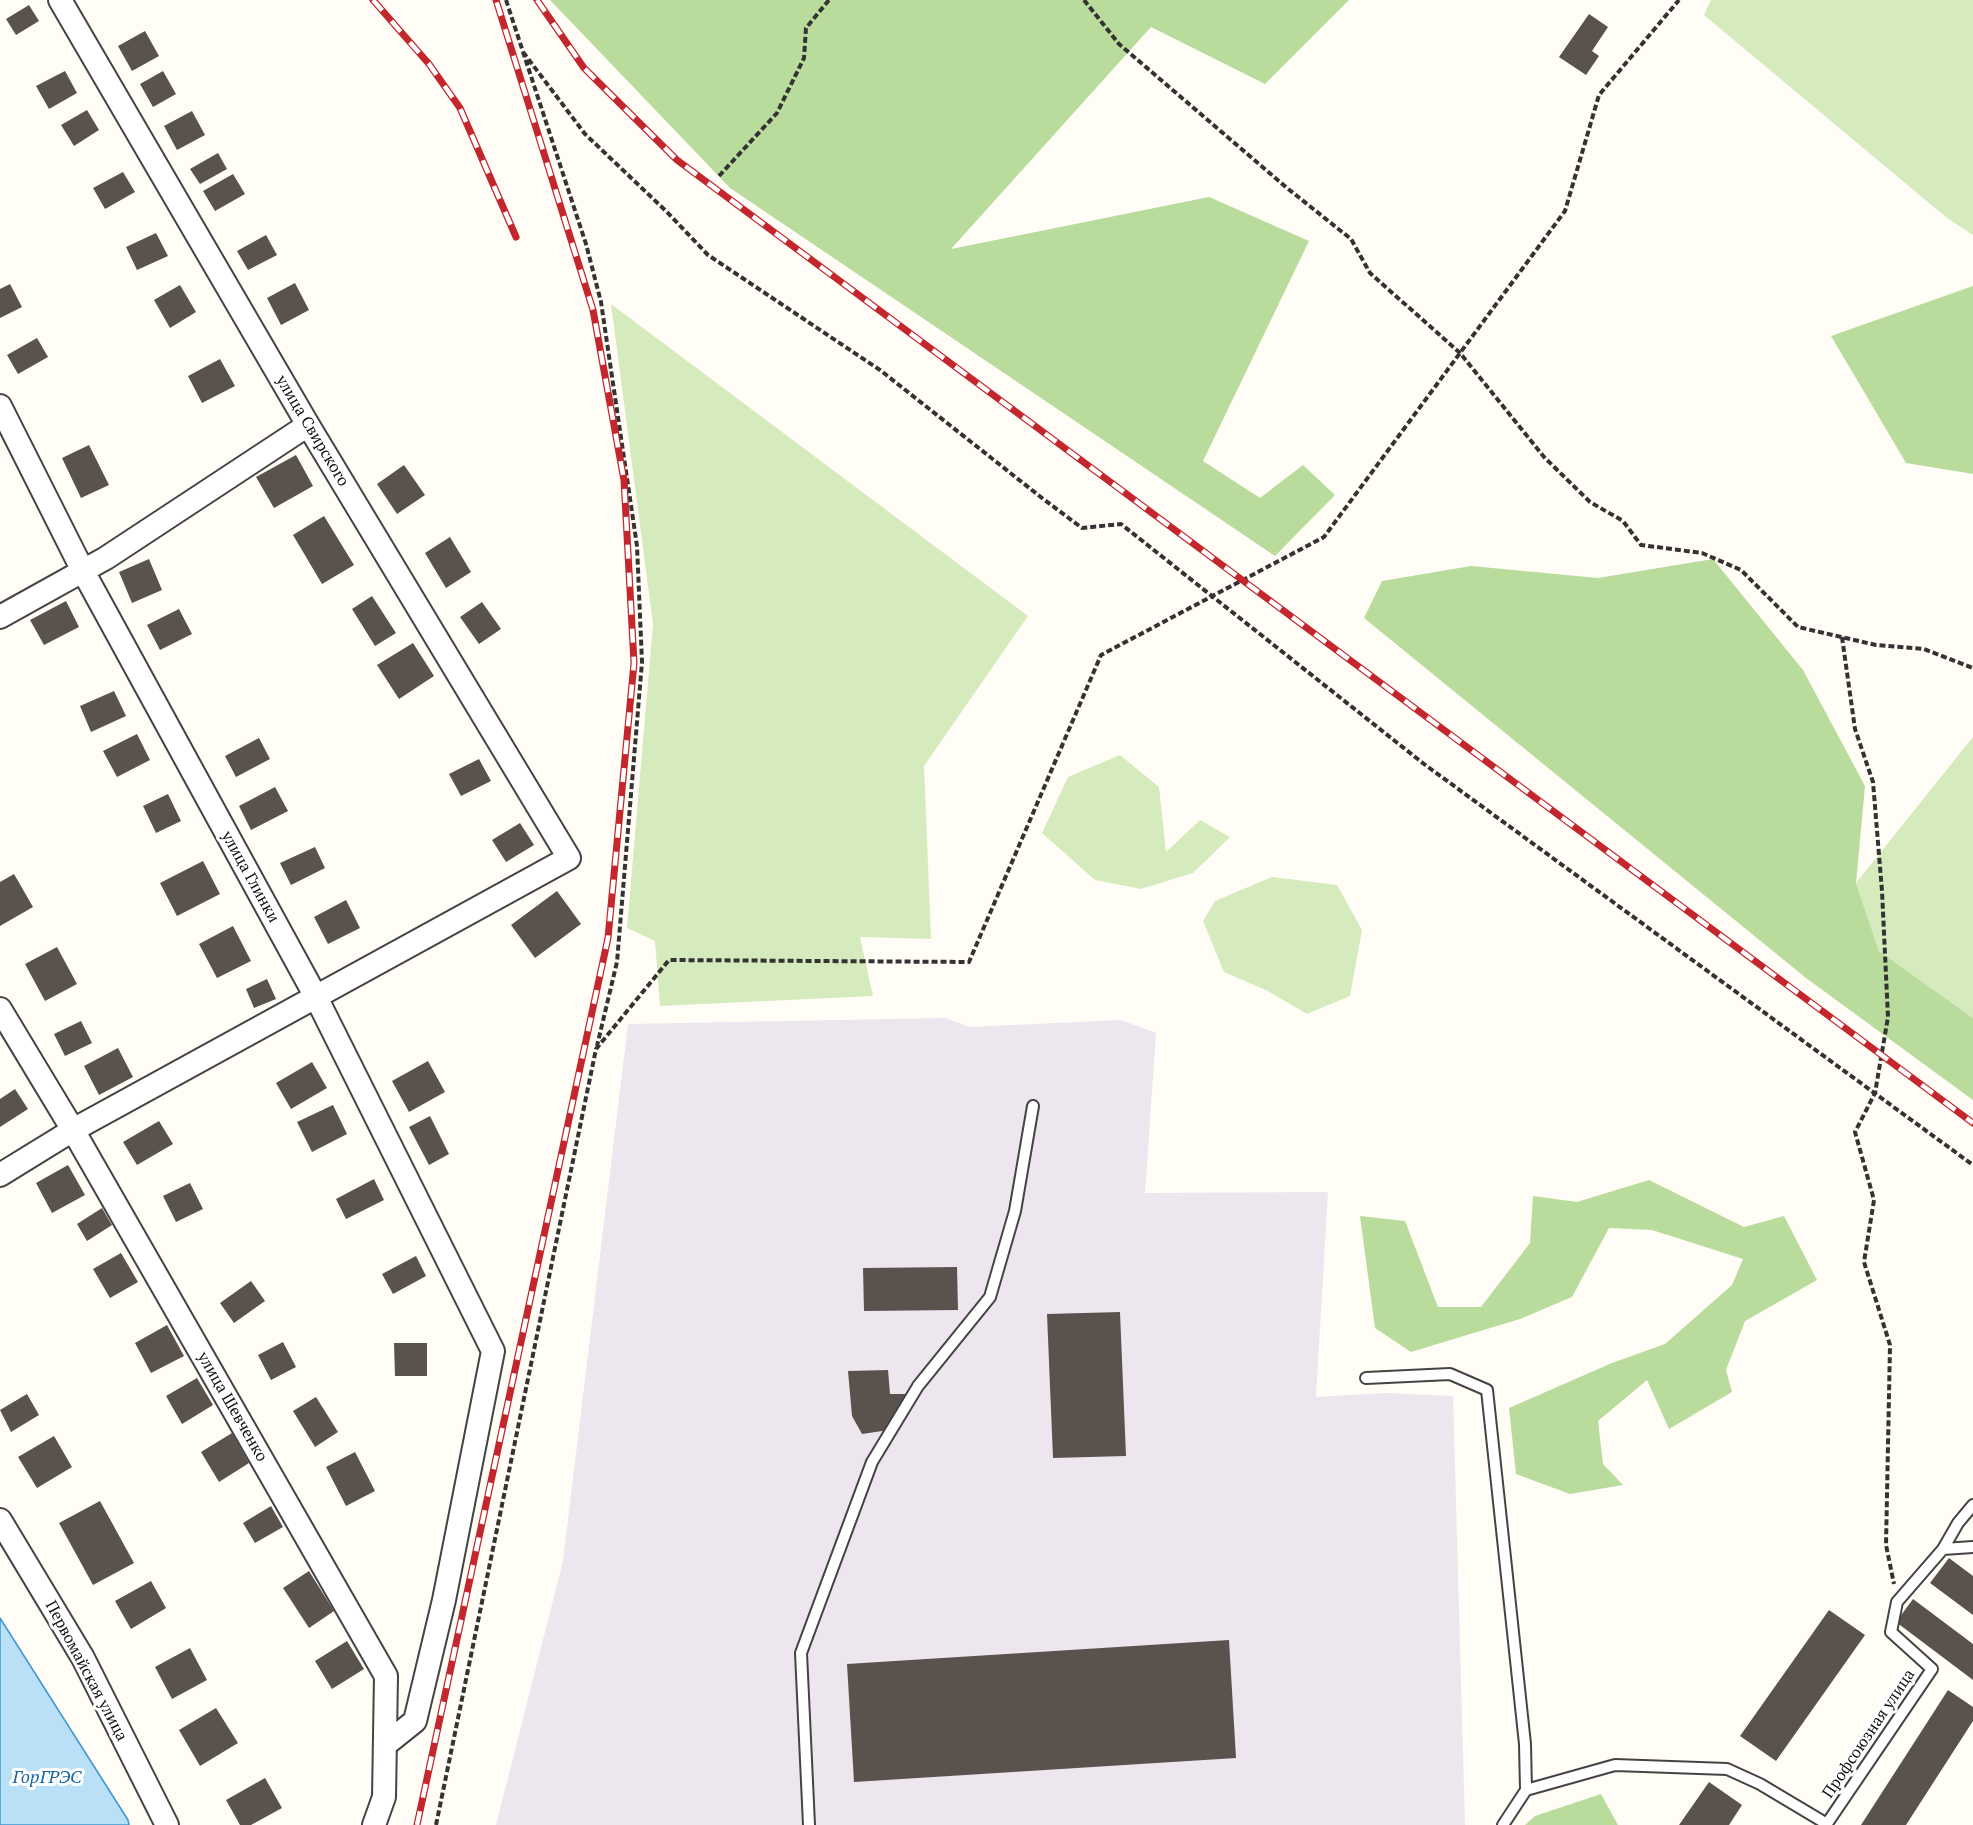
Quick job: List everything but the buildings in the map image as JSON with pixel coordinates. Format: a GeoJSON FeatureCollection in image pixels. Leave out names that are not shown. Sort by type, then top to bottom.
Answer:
{"type":"FeatureCollection","features":[{"type":"Feature","properties":{"kind":"street","name":"улица Свирского"},"geometry":{"type":"LineString","coordinates":[[60,0],[308,425],[569,858],[316,997]]}},
{"type":"Feature","properties":{"kind":"street","name":"улица Глинки"},"geometry":{"type":"LineString","coordinates":[[0,406],[83,571],[316,997],[493,1351],[444,1600],[415,1721],[385,1744]]}},
{"type":"Feature","properties":{"kind":"street"},"geometry":{"type":"LineString","coordinates":[[0,617],[106,558],[308,425]]}},
{"type":"Feature","properties":{"kind":"street"},"geometry":{"type":"LineString","coordinates":[[0,1175],[73,1130],[316,997]]}},
{"type":"Feature","properties":{"kind":"street","name":"улица Шевченко"},"geometry":{"type":"LineString","coordinates":[[0,1009],[73,1130],[386,1677],[384,1797],[374,1825]]}},
{"type":"Feature","properties":{"kind":"street","name":"Первомайская улица"},"geometry":{"type":"LineString","coordinates":[[0,1520],[83,1658],[166,1825]]}},
{"type":"Feature","properties":{"kind":"lane"},"geometry":{"type":"LineString","coordinates":[[809,1825],[801,1653],[872,1462],[918,1386],[990,1297],[1015,1211],[1032,1106]]}},
{"type":"Feature","properties":{"kind":"lane"},"geometry":{"type":"LineString","coordinates":[[1366,1378],[1450,1374],[1487,1390],[1525,1744],[1526,1790],[1503,1825]]}},
{"type":"Feature","properties":{"kind":"lane"},"geometry":{"type":"LineString","coordinates":[[1897,1602],[1943,1549],[1958,1523],[1973,1505]]}},
{"type":"Feature","properties":{"kind":"lane"},"geometry":{"type":"LineString","coordinates":[[1943,1549],[1973,1547]]}},
{"type":"Feature","properties":{"kind":"lane","name":"Профсоюзная улица"},"geometry":{"type":"LineString","coordinates":[[1826,1824],[1932,1669],[1892,1632],[1897,1602]]}},
{"type":"Feature","properties":{"kind":"lane"},"geometry":{"type":"LineString","coordinates":[[1526,1790],[1615,1765],[1727,1769],[1761,1784],[1826,1824]]}},
{"type":"Feature","properties":{"kind":"path"},"geometry":{"type":"LineString","coordinates":[[436,1825],[596,1048],[617,962],[642,662],[637,546],[601,302],[586,244],[506,0]]}},
{"type":"Feature","properties":{"kind":"path"},"geometry":{"type":"LineString","coordinates":[[719,176],[777,113],[804,58],[806,28],[829,0]]}},
{"type":"Feature","properties":{"kind":"path"},"geometry":{"type":"LineString","coordinates":[[1084,0],[1119,44],[1287,188],[1351,238],[1370,273],[1460,353],[1544,457],[1590,502],[1623,521],[1641,545],[1702,553],[1741,570],[1798,627],[1876,645],[1924,649],[1973,668]]}},
{"type":"Feature","properties":{"kind":"path"},"geometry":{"type":"LineString","coordinates":[[596,1048],[669,960],[969,962],[1101,655],[1324,537],[1565,211],[1599,95],[1679,0]]}},
{"type":"Feature","properties":{"kind":"path"},"geometry":{"type":"LineString","coordinates":[[523,52],[585,134],[667,212],[708,255],[880,370],[1082,528],[1121,524],[1424,764],[1973,1165]]}},
{"type":"Feature","properties":{"kind":"path"},"geometry":{"type":"LineString","coordinates":[[1842,637],[1855,729],[1873,782],[1882,891],[1888,1017],[1875,1093],[1855,1132],[1874,1200],[1864,1262],[1890,1345],[1886,1545],[1897,1602]]}},
{"type":"Feature","properties":{"kind":"shaded area"},"geometry":{"type":"Polygon","coordinates":[[[945,1018],[970,1027],[1121,1020],[1156,1033],[1145,1193],[1328,1192],[1316,1397],[1385,1393],[1453,1396],[1465,1825],[496,1825],[563,1561],[628,1024],[945,1018]]]}},
{"type":"Feature","properties":{"kind":"green space"},"geometry":{"type":"Polygon","coordinates":[[[550,0],[1349,0],[1265,84],[1151,27],[951,249],[1209,197],[1309,241],[1203,461],[1260,498],[1303,465],[1335,495],[1275,556],[730,188],[550,0]]]}},
{"type":"Feature","properties":{"kind":"green space"},"geometry":{"type":"Polygon","coordinates":[[[1711,0],[1973,0],[1973,235],[1947,218],[1704,15],[1711,0]]]}},
{"type":"Feature","properties":{"kind":"green space"},"geometry":{"type":"Polygon","coordinates":[[[1973,286],[1973,474],[1906,463],[1831,336],[1973,286]]]}},
{"type":"Feature","properties":{"kind":"green space"},"geometry":{"type":"Polygon","coordinates":[[[611,304],[1028,616],[924,766],[931,939],[860,937],[873,996],[660,1006],[655,941],[627,928],[653,624],[611,304]]]}},
{"type":"Feature","properties":{"kind":"green space"},"geometry":{"type":"Polygon","coordinates":[[[1713,559],[1803,670],[1865,786],[1856,883],[1879,951],[1973,1018],[1973,1100],[1806,978],[1364,618],[1382,581],[1471,566],[1598,578],[1713,559]]]}},
{"type":"Feature","properties":{"kind":"green space"},"geometry":{"type":"Polygon","coordinates":[[[1973,737],[1973,1018],[1879,951],[1856,883],[1973,737]]]}},
{"type":"Feature","properties":{"kind":"green space"},"geometry":{"type":"Polygon","coordinates":[[[1120,755],[1159,787],[1166,852],[1200,820],[1230,837],[1193,873],[1141,889],[1095,880],[1042,833],[1068,777],[1120,755]]]}},
{"type":"Feature","properties":{"kind":"green space"},"geometry":{"type":"Polygon","coordinates":[[[1272,877],[1337,885],[1362,930],[1350,996],[1307,1014],[1268,991],[1224,972],[1203,921],[1215,901],[1272,877]]]}},
{"type":"Feature","properties":{"kind":"green space"},"geometry":{"type":"Polygon","coordinates":[[[1649,1180],[1744,1227],[1784,1216],[1817,1280],[1745,1321],[1726,1370],[1732,1392],[1669,1429],[1647,1380],[1598,1421],[1603,1464],[1623,1485],[1570,1494],[1516,1474],[1509,1408],[1612,1363],[1665,1344],[1732,1285],[1743,1259],[1652,1230],[1609,1228],[1572,1297],[1520,1319],[1411,1352],[1375,1328],[1360,1216],[1405,1221],[1438,1307],[1481,1307],[1530,1243],[1533,1196],[1577,1202],[1649,1180]]]}},
{"type":"Feature","properties":{"kind":"green space"},"geometry":{"type":"Polygon","coordinates":[[[1601,1794],[1618,1825],[1525,1825],[1535,1816],[1601,1794]]]}},
{"type":"Feature","properties":{"kind":"water","name":"ГорГРЭС"},"geometry":{"type":"Polygon","coordinates":[[[0,1618],[128,1820],[129,1825],[0,1825],[0,1618]]]}},
{"type":"Feature","properties":{"kind":"railway"},"geometry":{"type":"LineString","coordinates":[[373,0],[429,64],[460,108],[516,237]]}},
{"type":"Feature","properties":{"kind":"railway"},"geometry":{"type":"LineString","coordinates":[[417,1825],[608,938],[634,663],[624,480],[593,310],[496,0]]}},
{"type":"Feature","properties":{"kind":"railway"},"geometry":{"type":"LineString","coordinates":[[537,0],[584,68],[677,160],[1973,1123]]}}]}
